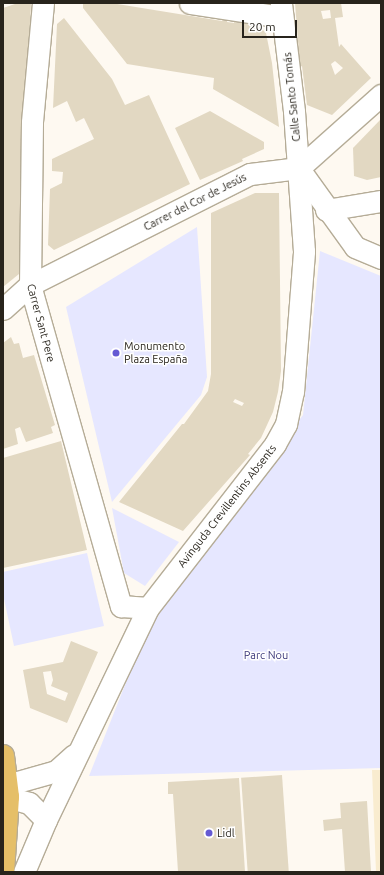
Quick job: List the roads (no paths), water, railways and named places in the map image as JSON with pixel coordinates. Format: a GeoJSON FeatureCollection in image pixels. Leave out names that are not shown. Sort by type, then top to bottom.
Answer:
{"type":"FeatureCollection","features":[{"type":"Feature","properties":{"kind":"highway"},"geometry":{"type":"LineString","coordinates":[[3,756],[5,791],[3,872]]}},
{"type":"Feature","properties":{"kind":"street","name":"Carrer Sant Pere"},"geometry":{"type":"LineString","coordinates":[[43,3],[32,122],[30,285],[121,606],[148,608]]}},
{"type":"Feature","properties":{"kind":"street"},"geometry":{"type":"LineString","coordinates":[[190,3],[281,10]]}},
{"type":"Feature","properties":{"kind":"street","name":"Calle Santo Tomás"},"geometry":{"type":"LineString","coordinates":[[281,10],[299,168]]}},
{"type":"Feature","properties":{"kind":"street"},"geometry":{"type":"LineString","coordinates":[[381,95],[299,168],[326,210],[355,247],[381,258]]}},
{"type":"Feature","properties":{"kind":"street","name":"Carrer del Cor de Jesús"},"geometry":{"type":"LineString","coordinates":[[3,309],[30,285],[250,174],[299,168]]}},
{"type":"Feature","properties":{"kind":"street","name":"Avinguda Crevillentins Absents"},"geometry":{"type":"LineString","coordinates":[[24,872],[46,820],[148,608],[275,444],[286,424],[293,392],[304,251],[299,168]]}},
{"type":"Feature","properties":{"kind":"street"},"geometry":{"type":"LineString","coordinates":[[326,210],[381,201]]}},
{"type":"Feature","properties":{"kind":"street","name":"Avinguda Crevillentins Absents"},"geometry":{"type":"LineString","coordinates":[[5,791],[56,771],[80,750]]}},
{"type":"Feature","properties":{"kind":"street"},"geometry":{"type":"LineString","coordinates":[[5,791],[29,803],[46,820]]}},
{"type":"Feature","properties":{"kind":"place","name":"Monumento Plaza España"},"geometry":{"type":"Point","coordinates":[116,353]}},
{"type":"Feature","properties":{"kind":"place","name":"Lidl"},"geometry":{"type":"Point","coordinates":[209,833]}},
{"type":"Feature","properties":{"kind":"park label","name":"Parc Nou"},"geometry":{"type":"Point","coordinates":[266,655]}}]}
